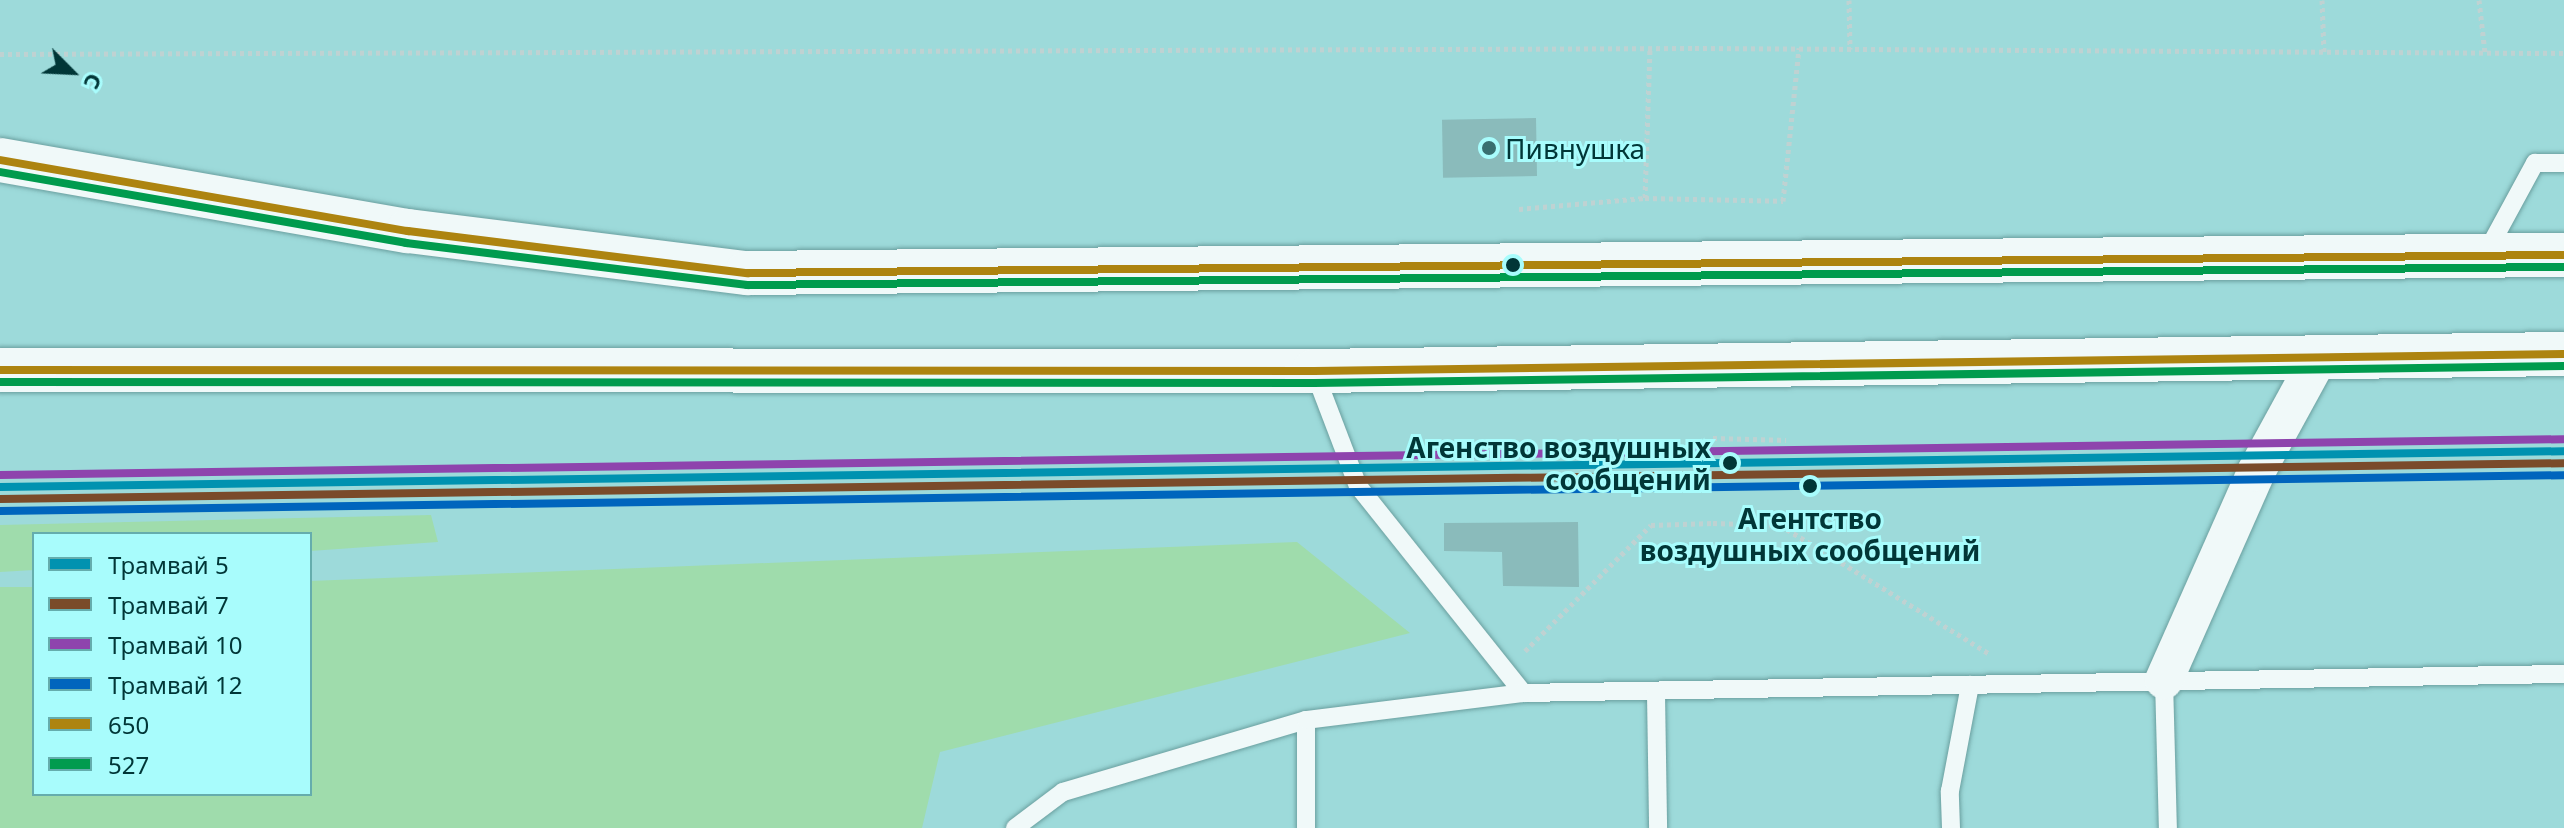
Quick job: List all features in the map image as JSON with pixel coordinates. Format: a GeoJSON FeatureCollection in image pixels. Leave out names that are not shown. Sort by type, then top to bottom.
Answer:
{"type":"FeatureCollection","features":[{"type":"Feature","properties":{"kind":"highway"},"geometry":{"type":"LineString","coordinates":[[0,160],[408,231],[747,273],[2564,255]]}},
{"type":"Feature","properties":{"kind":"highway"},"geometry":{"type":"LineString","coordinates":[[0,370],[1314,371],[2564,354]]}},
{"type":"Feature","properties":{"kind":"street"},"geometry":{"type":"LineString","coordinates":[[2164,680],[2256,472],[2319,357]]}},
{"type":"Feature","properties":{"kind":"lane"},"geometry":{"type":"LineString","coordinates":[[2485,256],[2535,163],[2564,163]]}},
{"type":"Feature","properties":{"kind":"lane"},"geometry":{"type":"LineString","coordinates":[[1314,371],[1358,486],[1523,693]]}},
{"type":"Feature","properties":{"kind":"lane"},"geometry":{"type":"LineString","coordinates":[[1015,828],[1063,792],[1306,720],[1523,693],[1656,694],[2164,680],[2564,674]]}},
{"type":"Feature","properties":{"kind":"lane"},"geometry":{"type":"LineString","coordinates":[[2164,680],[2168,828]]}},
{"type":"Feature","properties":{"kind":"lane"},"geometry":{"type":"LineString","coordinates":[[1951,828],[1950,791],[1970,685]]}},
{"type":"Feature","properties":{"kind":"lane"},"geometry":{"type":"LineString","coordinates":[[1656,694],[1658,828]]}},
{"type":"Feature","properties":{"kind":"lane"},"geometry":{"type":"LineString","coordinates":[[1306,720],[1306,828]]}},
{"type":"Feature","properties":{"kind":"path"},"geometry":{"type":"LineString","coordinates":[[1849,0],[1850,49]]}},
{"type":"Feature","properties":{"kind":"path"},"geometry":{"type":"LineString","coordinates":[[2322,0],[2324,52]]}},
{"type":"Feature","properties":{"kind":"path"},"geometry":{"type":"LineString","coordinates":[[2479,0],[2485,53]]}},
{"type":"Feature","properties":{"kind":"path"},"geometry":{"type":"LineString","coordinates":[[0,54],[1650,48],[2564,53]]}},
{"type":"Feature","properties":{"kind":"path"},"geometry":{"type":"LineString","coordinates":[[1645,198],[1650,48]]}},
{"type":"Feature","properties":{"kind":"path"},"geometry":{"type":"LineString","coordinates":[[1519,209],[1645,198],[1783,201],[1799,48]]}},
{"type":"Feature","properties":{"kind":"path"},"geometry":{"type":"LineString","coordinates":[[1713,438],[1786,440]]}},
{"type":"Feature","properties":{"kind":"path"},"geometry":{"type":"LineString","coordinates":[[1505,670],[1651,525],[1767,524],[1780,525],[2039,683]]}},
{"type":"Feature","properties":{"kind":"green space"},"geometry":{"type":"Polygon","coordinates":[[[431,515],[438,542],[312,551],[312,532],[32,532],[32,570],[0,572],[0,525],[431,515]]]}},
{"type":"Feature","properties":{"kind":"green space"},"geometry":{"type":"Polygon","coordinates":[[[1297,542],[1410,633],[940,752],[922,828],[0,828],[0,587],[32,587],[32,796],[312,796],[312,581],[1297,542]]]}},
{"type":"Feature","properties":{"kind":"building","name":"Пивнушка"},"geometry":{"type":"Polygon","coordinates":[[[1536,118],[1537,176],[1443,178],[1442,120],[1536,118]]]}},
{"type":"Feature","properties":{"kind":"building"},"geometry":{"type":"Polygon","coordinates":[[[1578,522],[1579,587],[1503,586],[1502,552],[1444,551],[1444,523],[1578,522]]]}},
{"type":"Feature","properties":{"kind":"tram line","name":"10"},"geometry":{"type":"LineString","coordinates":[[0,475],[2564,439]]}},
{"type":"Feature","properties":{"kind":"tram line","name":"5"},"geometry":{"type":"LineString","coordinates":[[0,487],[2564,451]]}},
{"type":"Feature","properties":{"kind":"tram line","name":"7"},"geometry":{"type":"LineString","coordinates":[[0,499],[2564,463]]}},
{"type":"Feature","properties":{"kind":"tram line","name":"12"},"geometry":{"type":"LineString","coordinates":[[0,511],[2564,475]]}},
{"type":"Feature","properties":{"kind":"transit line","name":"650"},"geometry":{"type":"LineString","coordinates":[[0,160],[408,231],[747,273],[2564,255]]}},
{"type":"Feature","properties":{"kind":"transit line","name":"527"},"geometry":{"type":"LineString","coordinates":[[0,172],[406,243],[747,285],[2564,267]]}},
{"type":"Feature","properties":{"kind":"transit line","name":"650"},"geometry":{"type":"LineString","coordinates":[[0,370],[1314,371],[2564,354]]}},
{"type":"Feature","properties":{"kind":"transit line","name":"527"},"geometry":{"type":"LineString","coordinates":[[0,382],[1314,383],[2564,366]]}},
{"type":"Feature","properties":{"kind":"place","name":"Пивнушка"},"geometry":{"type":"Point","coordinates":[1489,148]}},
{"type":"Feature","properties":{"kind":"place","name":"Агенство воздушных сообщений"},"geometry":{"type":"Point","coordinates":[1730,463]}},
{"type":"Feature","properties":{"kind":"place","name":"Агентство воздушных сообщений"},"geometry":{"type":"Point","coordinates":[1810,486]}}]}
